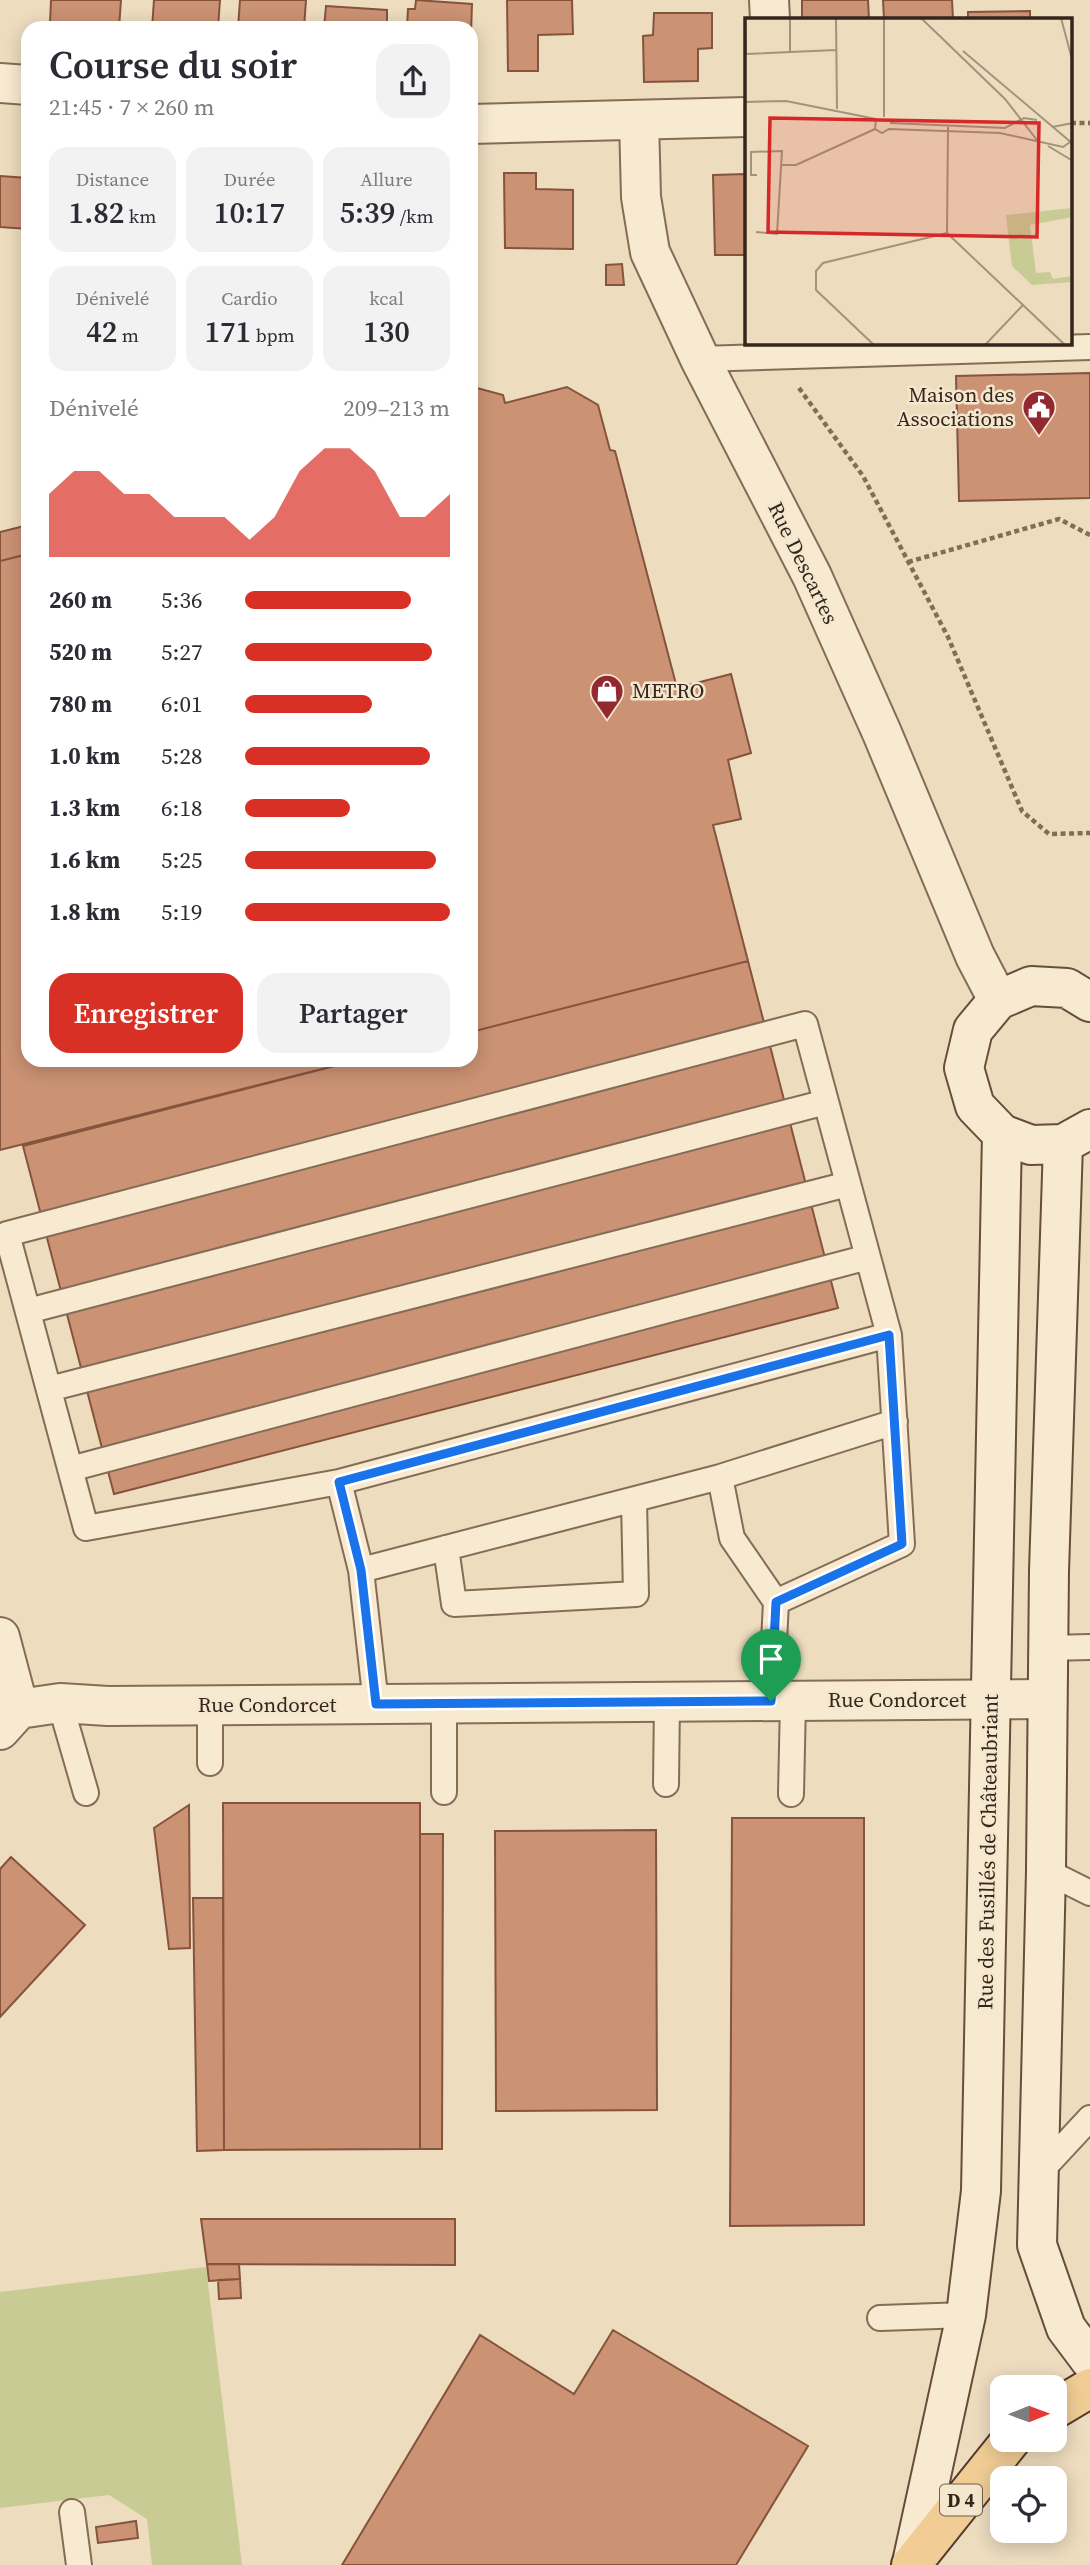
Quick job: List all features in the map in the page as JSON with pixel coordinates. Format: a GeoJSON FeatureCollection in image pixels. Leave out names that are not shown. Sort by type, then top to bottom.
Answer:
{"type":"FeatureCollection","features":[{"type":"Feature","properties":{"kind":"main road"},"geometry":{"type":"LineString","coordinates":[[769,0],[770,18]]}},
{"type":"Feature","properties":{"kind":"main road"},"geometry":{"type":"LineString","coordinates":[[0,83],[21,84]]}},
{"type":"Feature","properties":{"kind":"main road"},"geometry":{"type":"LineString","coordinates":[[478,124],[745,117]]}},
{"type":"Feature","properties":{"kind":"main road","name":"Rue Descartes"},"geometry":{"type":"LineString","coordinates":[[639,120],[641,197],[650,252],[701,359],[812,576],[882,733],[975,956],[998,1000]]}},
{"type":"Feature","properties":{"kind":"main road"},"geometry":{"type":"LineString","coordinates":[[1090,1002],[1067,988],[1031,986],[998,1000],[972,1030],[964,1068],[975,1106],[1002,1134],[1031,1144],[1076,1136],[1048,1648],[1037,2245],[1066,2328],[1090,2360]]}},
{"type":"Feature","properties":{"kind":"main road","name":"Rue des Fusillés de Châteaubriant"},"geometry":{"type":"LineString","coordinates":[[911,2564],[966,2315],[981,2192],[1002,1134]]}},
{"type":"Feature","properties":{"kind":"main road"},"geometry":{"type":"LineString","coordinates":[[0,1637],[9,1719]]}},
{"type":"Feature","properties":{"kind":"main road","name":"Rue Condorcet"},"geometry":{"type":"LineString","coordinates":[[9,1719],[60,1703],[210,1706],[1047,1699]]}},
{"type":"Feature","properties":{"kind":"main road"},"geometry":{"type":"LineString","coordinates":[[1068,2401],[1090,2388]]}},
{"type":"Feature","properties":{"kind":"main road","name":"D 4"},"geometry":{"type":"LineString","coordinates":[[911,2564],[1001,2452]]}},
{"type":"Feature","properties":{"kind":"lane"},"geometry":{"type":"LineString","coordinates":[[701,359],[1090,347]]}},
{"type":"Feature","properties":{"kind":"lane"},"geometry":{"type":"LineString","coordinates":[[776,1602],[902,1544],[889,1335],[805,1024],[7,1234],[86,1528],[339,1482],[889,1335]]}},
{"type":"Feature","properties":{"kind":"lane"},"geometry":{"type":"LineString","coordinates":[[28,1311],[826,1102]]}},
{"type":"Feature","properties":{"kind":"lane"},"geometry":{"type":"LineString","coordinates":[[49,1389],[848,1184]]}},
{"type":"Feature","properties":{"kind":"lane"},"geometry":{"type":"LineString","coordinates":[[70,1469],[868,1257]]}},
{"type":"Feature","properties":{"kind":"lane"},"geometry":{"type":"LineString","coordinates":[[361,1570],[720,1477],[895,1422]]}},
{"type":"Feature","properties":{"kind":"lane"},"geometry":{"type":"LineString","coordinates":[[720,1477],[732,1538],[776,1602],[782,1701],[792,1794]]}},
{"type":"Feature","properties":{"kind":"lane"},"geometry":{"type":"LineString","coordinates":[[339,1482],[361,1570],[376,1704]]}},
{"type":"Feature","properties":{"kind":"lane"},"geometry":{"type":"LineString","coordinates":[[446,1548],[454,1604],[636,1594],[634,1500]]}},
{"type":"Feature","properties":{"kind":"lane"},"geometry":{"type":"LineString","coordinates":[[1048,1648],[1090,1647]]}},
{"type":"Feature","properties":{"kind":"lane"},"geometry":{"type":"LineString","coordinates":[[666,1784],[667,1702]]}},
{"type":"Feature","properties":{"kind":"lane"},"geometry":{"type":"LineString","coordinates":[[60,1703],[86,1793]]}},
{"type":"Feature","properties":{"kind":"lane"},"geometry":{"type":"LineString","coordinates":[[444,1704],[444,1792]]}},
{"type":"Feature","properties":{"kind":"lane"},"geometry":{"type":"LineString","coordinates":[[210,1706],[210,1763]]}},
{"type":"Feature","properties":{"kind":"lane"},"geometry":{"type":"LineString","coordinates":[[1045,1871],[1090,1893]]}},
{"type":"Feature","properties":{"kind":"lane"},"geometry":{"type":"LineString","coordinates":[[1038,2174],[1090,2118]]}},
{"type":"Feature","properties":{"kind":"lane"},"geometry":{"type":"LineString","coordinates":[[880,2318],[966,2315]]}},
{"type":"Feature","properties":{"kind":"lane"},"geometry":{"type":"LineString","coordinates":[[72,2512],[79,2565]]}},
{"type":"Feature","properties":{"kind":"path"},"geometry":{"type":"LineString","coordinates":[[1072,123],[1090,123]]}},
{"type":"Feature","properties":{"kind":"path"},"geometry":{"type":"LineString","coordinates":[[776,357],[863,476],[948,636],[1022,811],[1049,834],[1090,833]]}},
{"type":"Feature","properties":{"kind":"path"},"geometry":{"type":"LineString","coordinates":[[908,562],[1059,519],[1090,535]]}},
{"type":"Feature","properties":{"kind":"green space"},"geometry":{"type":"Polygon","coordinates":[[[206,2267],[242,2565],[152,2565],[147,2519],[109,2495],[0,2508],[0,2292],[206,2267]]]}},
{"type":"Feature","properties":{"kind":"building"},"geometry":{"type":"Polygon","coordinates":[[[51,0],[121,0],[120,21],[50,21],[51,0]]]}},
{"type":"Feature","properties":{"kind":"building"},"geometry":{"type":"Polygon","coordinates":[[[154,0],[220,0],[218,21],[152,21],[154,0]]]}},
{"type":"Feature","properties":{"kind":"building"},"geometry":{"type":"Polygon","coordinates":[[[240,0],[306,0],[304,21],[238,21],[240,0]]]}},
{"type":"Feature","properties":{"kind":"building"},"geometry":{"type":"Polygon","coordinates":[[[416,0],[472,4],[471,21],[407,21],[408,9],[415,9],[416,0]]]}},
{"type":"Feature","properties":{"kind":"building"},"geometry":{"type":"Polygon","coordinates":[[[507,0],[572,0],[573,34],[538,35],[538,71],[508,71],[507,0]]]}},
{"type":"Feature","properties":{"kind":"building"},"geometry":{"type":"Polygon","coordinates":[[[802,0],[868,0],[869,18],[802,18],[802,0]]]}},
{"type":"Feature","properties":{"kind":"building"},"geometry":{"type":"Polygon","coordinates":[[[883,0],[952,0],[953,18],[884,18],[883,0]]]}},
{"type":"Feature","properties":{"kind":"building"},"geometry":{"type":"Polygon","coordinates":[[[326,6],[387,10],[387,21],[325,21],[326,6]]]}},
{"type":"Feature","properties":{"kind":"building"},"geometry":{"type":"Polygon","coordinates":[[[1030,11],[1030,18],[968,18],[968,12],[1030,11]]]}},
{"type":"Feature","properties":{"kind":"building"},"geometry":{"type":"Polygon","coordinates":[[[654,13],[712,13],[712,48],[698,49],[698,81],[644,82],[643,36],[653,35],[654,13]]]}},
{"type":"Feature","properties":{"kind":"building"},"geometry":{"type":"Polygon","coordinates":[[[504,173],[536,173],[536,189],[573,190],[573,249],[505,248],[504,173]]]}},
{"type":"Feature","properties":{"kind":"building"},"geometry":{"type":"Polygon","coordinates":[[[745,174],[745,255],[715,255],[713,175],[745,174]]]}},
{"type":"Feature","properties":{"kind":"building"},"geometry":{"type":"Polygon","coordinates":[[[0,176],[21,178],[21,228],[0,227],[0,176]]]}},
{"type":"Feature","properties":{"kind":"building"},"geometry":{"type":"Polygon","coordinates":[[[622,264],[624,285],[606,285],[606,265],[622,264]]]}},
{"type":"Feature","properties":{"kind":"building"},"geometry":{"type":"Polygon","coordinates":[[[1090,373],[1090,498],[959,501],[956,376],[1090,373]]]}},
{"type":"Feature","properties":{"kind":"building","name":"METRO"},"geometry":{"type":"Polygon","coordinates":[[[567,387],[598,405],[610,450],[615,451],[677,688],[731,674],[751,753],[728,760],[741,819],[713,825],[748,961],[478,1030],[478,388],[503,395],[505,403],[567,387]]]}},
{"type":"Feature","properties":{"kind":"building"},"geometry":{"type":"Polygon","coordinates":[[[21,527],[21,556],[0,561],[0,532],[21,527]]]}},
{"type":"Feature","properties":{"kind":"building"},"geometry":{"type":"Polygon","coordinates":[[[21,556],[21,1067],[330,1067],[0,1150],[0,561],[21,556]]]}},
{"type":"Feature","properties":{"kind":"building"},"geometry":{"type":"Polygon","coordinates":[[[748,961],[838,1308],[114,1494],[23,1146],[331,1067],[478,1067],[478,1030],[748,961]]]}},
{"type":"Feature","properties":{"kind":"building"},"geometry":{"type":"Polygon","coordinates":[[[223,1803],[420,1803],[420,2149],[224,2150],[223,1803]]]}},
{"type":"Feature","properties":{"kind":"building"},"geometry":{"type":"Polygon","coordinates":[[[189,1805],[190,1948],[169,1949],[154,1828],[189,1805]]]}},
{"type":"Feature","properties":{"kind":"building"},"geometry":{"type":"Polygon","coordinates":[[[732,1818],[864,1818],[864,2225],[730,2226],[732,1818]]]}},
{"type":"Feature","properties":{"kind":"building"},"geometry":{"type":"Polygon","coordinates":[[[656,1830],[657,2110],[496,2111],[495,1831],[656,1830]]]}},
{"type":"Feature","properties":{"kind":"building"},"geometry":{"type":"Polygon","coordinates":[[[420,1834],[443,1834],[442,2149],[420,2149],[420,1834]]]}},
{"type":"Feature","properties":{"kind":"building"},"geometry":{"type":"Polygon","coordinates":[[[11,1857],[85,1925],[0,2017],[0,1869],[11,1857]]]}},
{"type":"Feature","properties":{"kind":"building"},"geometry":{"type":"Polygon","coordinates":[[[193,1898],[223,1898],[224,2150],[197,2151],[193,1898]]]}},
{"type":"Feature","properties":{"kind":"building"},"geometry":{"type":"Polygon","coordinates":[[[201,2219],[455,2219],[455,2265],[207,2264],[201,2219]]]}},
{"type":"Feature","properties":{"kind":"building"},"geometry":{"type":"Polygon","coordinates":[[[207,2264],[239,2264],[240,2279],[209,2281],[207,2264]]]}},
{"type":"Feature","properties":{"kind":"building"},"geometry":{"type":"Polygon","coordinates":[[[240,2279],[241,2298],[219,2299],[218,2280],[240,2279]]]}},
{"type":"Feature","properties":{"kind":"building"},"geometry":{"type":"Polygon","coordinates":[[[613,2330],[808,2446],[736,2565],[342,2565],[480,2335],[574,2394],[613,2330]]]}},
{"type":"Feature","properties":{"kind":"building"},"geometry":{"type":"Polygon","coordinates":[[[136,2521],[138,2538],[98,2543],[96,2527],[136,2521]]]}},
{"type":"Feature","properties":{"kind":"place","name":"Maison des Associations"},"geometry":{"type":"Point","coordinates":[1039,437]}},
{"type":"Feature","properties":{"kind":"place","name":"METRO"},"geometry":{"type":"Point","coordinates":[607,721]}},
{"type":"Feature","properties":{"kind":"route"},"geometry":{"type":"LineString","coordinates":[[889,1335],[902,1544],[776,1602],[771,1701],[376,1704],[361,1570],[339,1482],[889,1335]]}}]}
